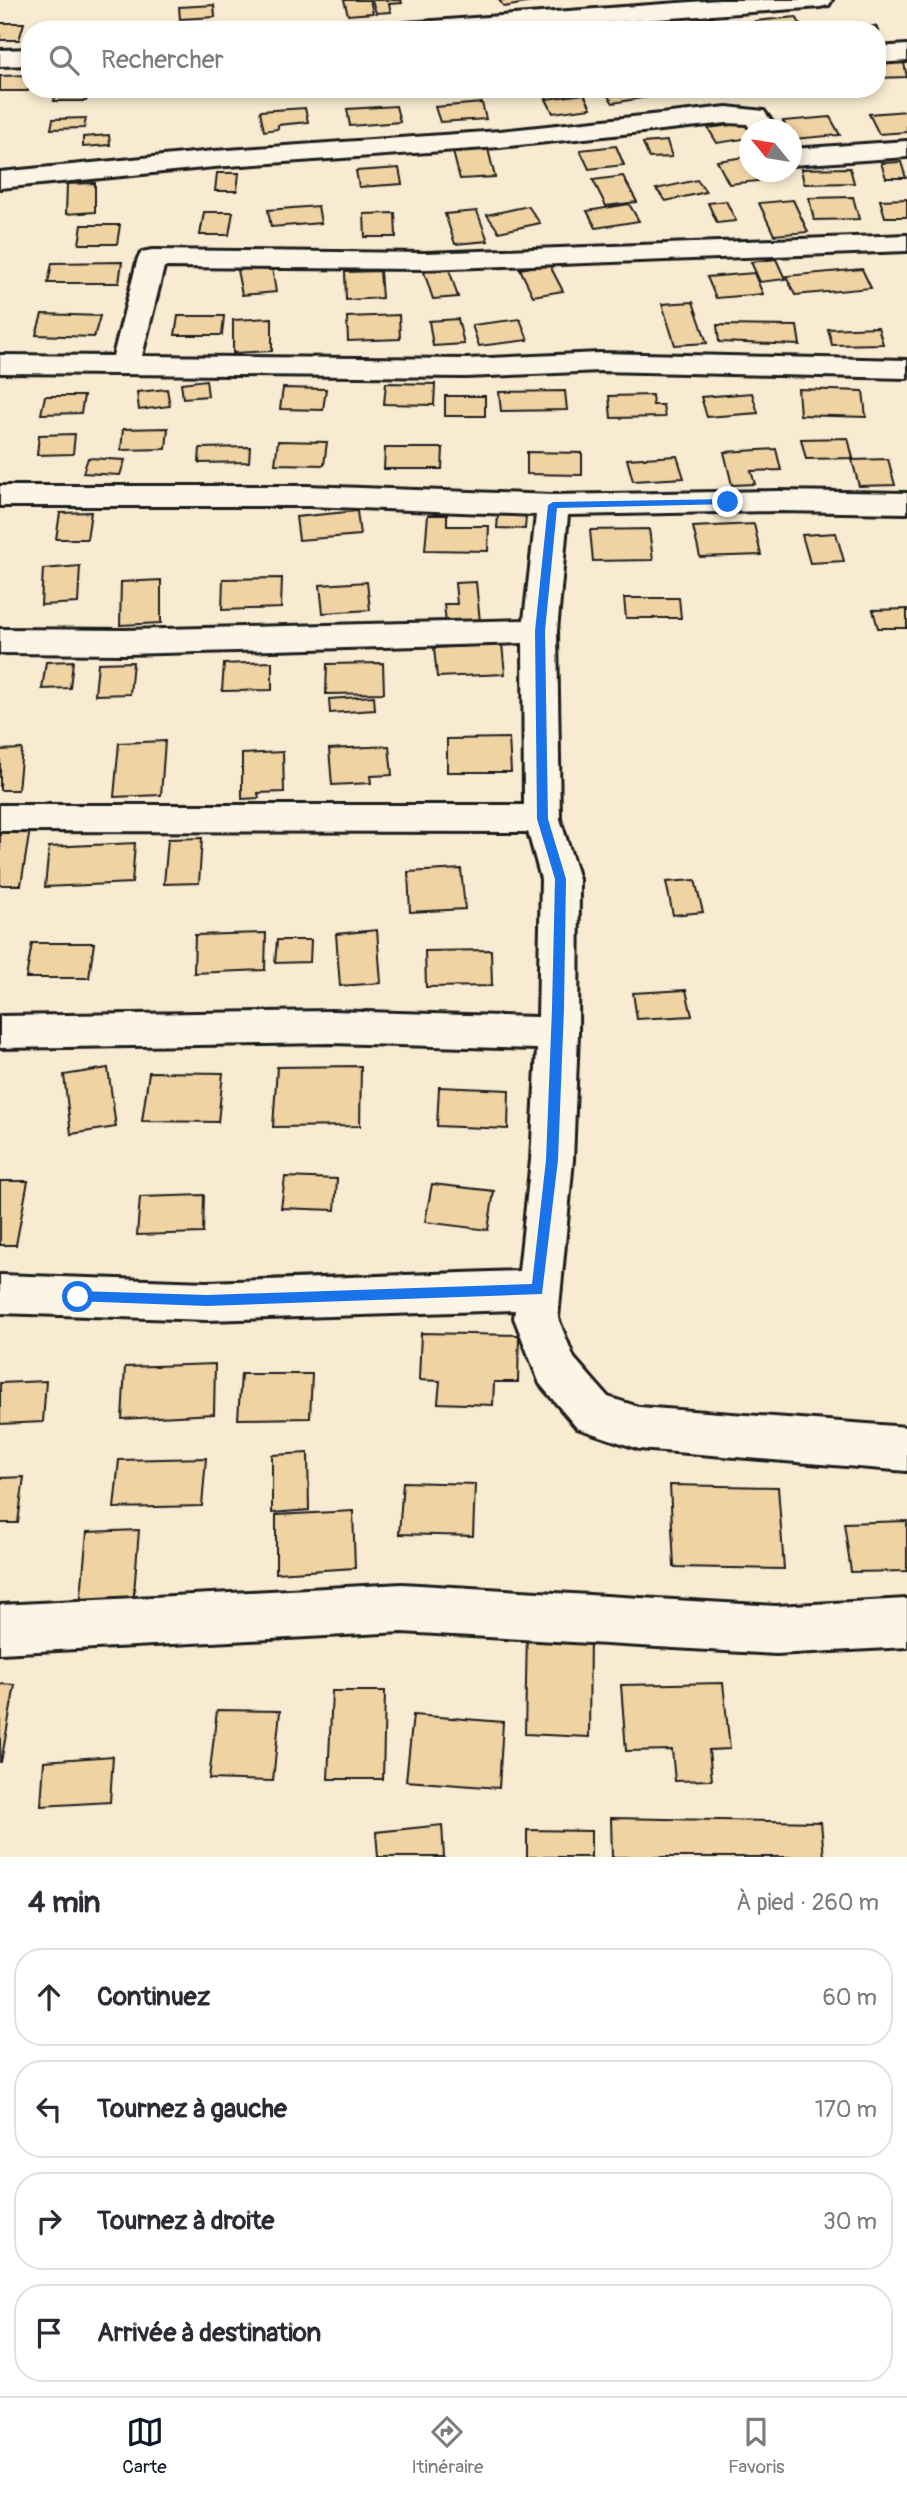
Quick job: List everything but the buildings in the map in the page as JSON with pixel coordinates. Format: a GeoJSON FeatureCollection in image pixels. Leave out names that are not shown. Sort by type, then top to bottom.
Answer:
{"type":"FeatureCollection","features":[{"type":"Feature","properties":{"kind":"street"},"geometry":{"type":"LineString","coordinates":[[513,21],[665,14],[820,0]]}},
{"type":"Feature","properties":{"kind":"street"},"geometry":{"type":"LineString","coordinates":[[886,54],[907,53]]}},
{"type":"Feature","properties":{"kind":"street"},"geometry":{"type":"LineString","coordinates":[[0,58],[21,57]]}},
{"type":"Feature","properties":{"kind":"street"},"geometry":{"type":"LineString","coordinates":[[0,180],[214,159],[500,139],[727,116],[757,119]]}},
{"type":"Feature","properties":{"kind":"street"},"geometry":{"type":"LineString","coordinates":[[802,156],[907,149]]}},
{"type":"Feature","properties":{"kind":"street"},"geometry":{"type":"LineString","coordinates":[[125,366],[152,258],[426,261],[907,243]]}},
{"type":"Feature","properties":{"kind":"street"},"geometry":{"type":"LineString","coordinates":[[0,363],[466,368],[600,362],[907,369]]}},
{"type":"Feature","properties":{"kind":"street"},"geometry":{"type":"LineString","coordinates":[[0,496],[308,496],[553,505],[778,501],[907,503]]}},
{"type":"Feature","properties":{"kind":"street"},"geometry":{"type":"LineString","coordinates":[[553,505],[540,631],[542,819],[560,879],[558,1034],[552,1160],[536,1318],[556,1370],[593,1413],[639,1428],[907,1450]]}},
{"type":"Feature","properties":{"kind":"street"},"geometry":{"type":"LineString","coordinates":[[0,641],[125,642],[540,631]]}},
{"type":"Feature","properties":{"kind":"street"},"geometry":{"type":"LineString","coordinates":[[0,818],[542,819]]}},
{"type":"Feature","properties":{"kind":"street"},"geometry":{"type":"LineString","coordinates":[[0,1032],[331,1027],[558,1034]]}},
{"type":"Feature","properties":{"kind":"street"},"geometry":{"type":"LineString","coordinates":[[0,1294],[207,1301],[538,1290]]}},
{"type":"Feature","properties":{"kind":"street"},"geometry":{"type":"LineString","coordinates":[[0,1629],[402,1608],[776,1630],[907,1623]]}},
{"type":"Feature","properties":{"kind":"route"},"geometry":{"type":"LineString","coordinates":[[78,1297],[207,1301],[538,1290],[552,1160],[558,1034],[560,879],[542,819],[540,631],[553,505],[728,502]]}}]}
